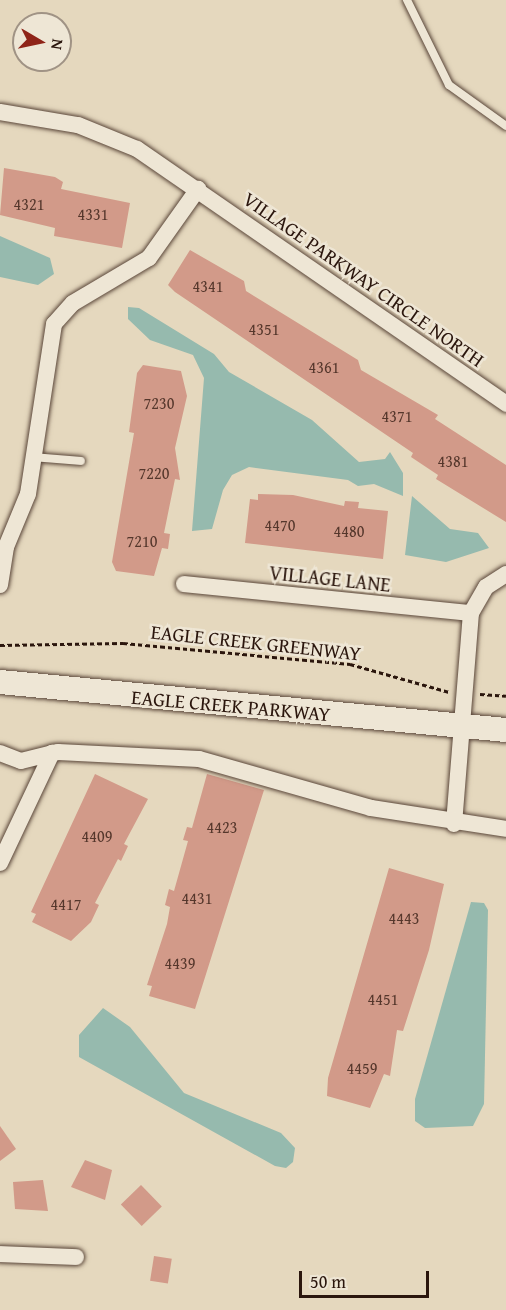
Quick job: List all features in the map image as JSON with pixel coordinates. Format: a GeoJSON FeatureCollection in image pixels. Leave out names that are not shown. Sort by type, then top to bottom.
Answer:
{"type":"FeatureCollection","features":[{"type":"Feature","properties":{"kind":"main road","name":"EAGLE CREEK PARKWAY"},"geometry":{"type":"LineString","coordinates":[[0,682],[506,730]]}},
{"type":"Feature","properties":{"kind":"street","name":"VILLAGE PARKWAY CIRCLE NORTH"},"geometry":{"type":"LineString","coordinates":[[0,112],[93,130],[137,149],[506,404]]}},
{"type":"Feature","properties":{"kind":"street"},"geometry":{"type":"LineString","coordinates":[[0,585],[1,567],[28,494],[54,324],[73,303],[149,258],[198,189]]}},
{"type":"Feature","properties":{"kind":"street"},"geometry":{"type":"LineString","coordinates":[[454,824],[471,613],[486,587],[506,574]]}},
{"type":"Feature","properties":{"kind":"street","name":"VILLAGE LANE"},"geometry":{"type":"LineString","coordinates":[[184,584],[471,613]]}},
{"type":"Feature","properties":{"kind":"street"},"geometry":{"type":"LineString","coordinates":[[0,753],[21,761],[52,753],[199,759],[355,804],[454,824],[506,829]]}},
{"type":"Feature","properties":{"kind":"street"},"geometry":{"type":"LineString","coordinates":[[0,863],[52,753]]}},
{"type":"Feature","properties":{"kind":"street"},"geometry":{"type":"LineString","coordinates":[[0,1254],[76,1257]]}},
{"type":"Feature","properties":{"kind":"lane"},"geometry":{"type":"LineString","coordinates":[[407,0],[449,85],[506,126]]}},
{"type":"Feature","properties":{"kind":"lane"},"geometry":{"type":"LineString","coordinates":[[33,457],[81,461]]}},
{"type":"Feature","properties":{"kind":"path","name":"EAGLE CREEK GREENWAY"},"geometry":{"type":"LineString","coordinates":[[0,645],[123,643],[350,664],[432,690],[506,696]]}},
{"type":"Feature","properties":{"kind":"water"},"geometry":{"type":"Polygon","coordinates":[[[0,236],[50,258],[54,274],[38,285],[0,277],[0,236]]]}},
{"type":"Feature","properties":{"kind":"water"},"geometry":{"type":"Polygon","coordinates":[[[128,307],[139,308],[214,354],[229,372],[312,420],[359,462],[385,459],[390,452],[403,473],[403,496],[374,484],[358,486],[348,480],[249,467],[232,475],[223,490],[212,529],[192,531],[204,378],[193,355],[150,340],[128,319],[128,307]]]}},
{"type":"Feature","properties":{"kind":"water"},"geometry":{"type":"Polygon","coordinates":[[[412,496],[450,529],[478,533],[489,548],[446,562],[405,555],[412,496]]]}},
{"type":"Feature","properties":{"kind":"water"},"geometry":{"type":"Polygon","coordinates":[[[471,902],[484,903],[488,910],[484,1104],[473,1126],[425,1128],[415,1121],[415,1099],[471,902]]]}},
{"type":"Feature","properties":{"kind":"water"},"geometry":{"type":"Polygon","coordinates":[[[103,1008],[130,1027],[184,1093],[281,1133],[295,1148],[293,1162],[286,1168],[275,1166],[79,1057],[79,1035],[103,1008]]]}},
{"type":"Feature","properties":{"kind":"building"},"geometry":{"type":"Polygon","coordinates":[[[4,168],[55,177],[63,182],[61,189],[130,203],[122,248],[54,236],[55,228],[0,215],[4,168]]]}},
{"type":"Feature","properties":{"kind":"building"},"geometry":{"type":"Polygon","coordinates":[[[190,250],[244,281],[246,291],[358,360],[361,370],[438,415],[435,419],[506,465],[506,522],[436,479],[438,475],[411,457],[413,453],[175,292],[168,285],[190,250]]]}},
{"type":"Feature","properties":{"kind":"building"},"geometry":{"type":"Polygon","coordinates":[[[143,365],[181,371],[187,396],[175,448],[180,480],[175,479],[164,533],[170,534],[168,549],[162,548],[154,576],[116,571],[112,562],[134,433],[129,432],[137,373],[143,365]]]}},
{"type":"Feature","properties":{"kind":"building"},"geometry":{"type":"Polygon","coordinates":[[[258,494],[293,495],[344,506],[345,501],[359,502],[358,508],[388,511],[383,559],[245,543],[250,499],[258,500],[258,494]]]}},
{"type":"Feature","properties":{"kind":"building"},"geometry":{"type":"Polygon","coordinates":[[[95,774],[148,799],[124,844],[128,846],[121,861],[118,859],[95,903],[99,905],[91,922],[71,941],[32,922],[36,914],[31,912],[95,774]]]}},
{"type":"Feature","properties":{"kind":"building"},"geometry":{"type":"Polygon","coordinates":[[[207,774],[264,790],[195,1009],[149,996],[152,986],[147,985],[167,924],[170,907],[165,905],[169,889],[174,891],[188,841],[183,840],[187,827],[192,828],[207,774]]]}},
{"type":"Feature","properties":{"kind":"building"},"geometry":{"type":"Polygon","coordinates":[[[389,868],[444,884],[429,950],[403,1031],[397,1030],[390,1076],[384,1074],[370,1108],[327,1096],[328,1078],[389,868]]]}},
{"type":"Feature","properties":{"kind":"building"},"geometry":{"type":"Polygon","coordinates":[[[0,1126],[16,1149],[0,1161],[0,1126]]]}},
{"type":"Feature","properties":{"kind":"building"},"geometry":{"type":"Polygon","coordinates":[[[85,1160],[112,1170],[105,1200],[71,1187],[85,1160]]]}},
{"type":"Feature","properties":{"kind":"building"},"geometry":{"type":"Polygon","coordinates":[[[43,1180],[48,1211],[15,1209],[13,1182],[43,1180]]]}},
{"type":"Feature","properties":{"kind":"building"},"geometry":{"type":"Polygon","coordinates":[[[141,1185],[162,1207],[142,1226],[121,1204],[141,1185]]]}},
{"type":"Feature","properties":{"kind":"building"},"geometry":{"type":"Polygon","coordinates":[[[154,1256],[172,1259],[168,1284],[150,1281],[154,1256]]]}}]}
